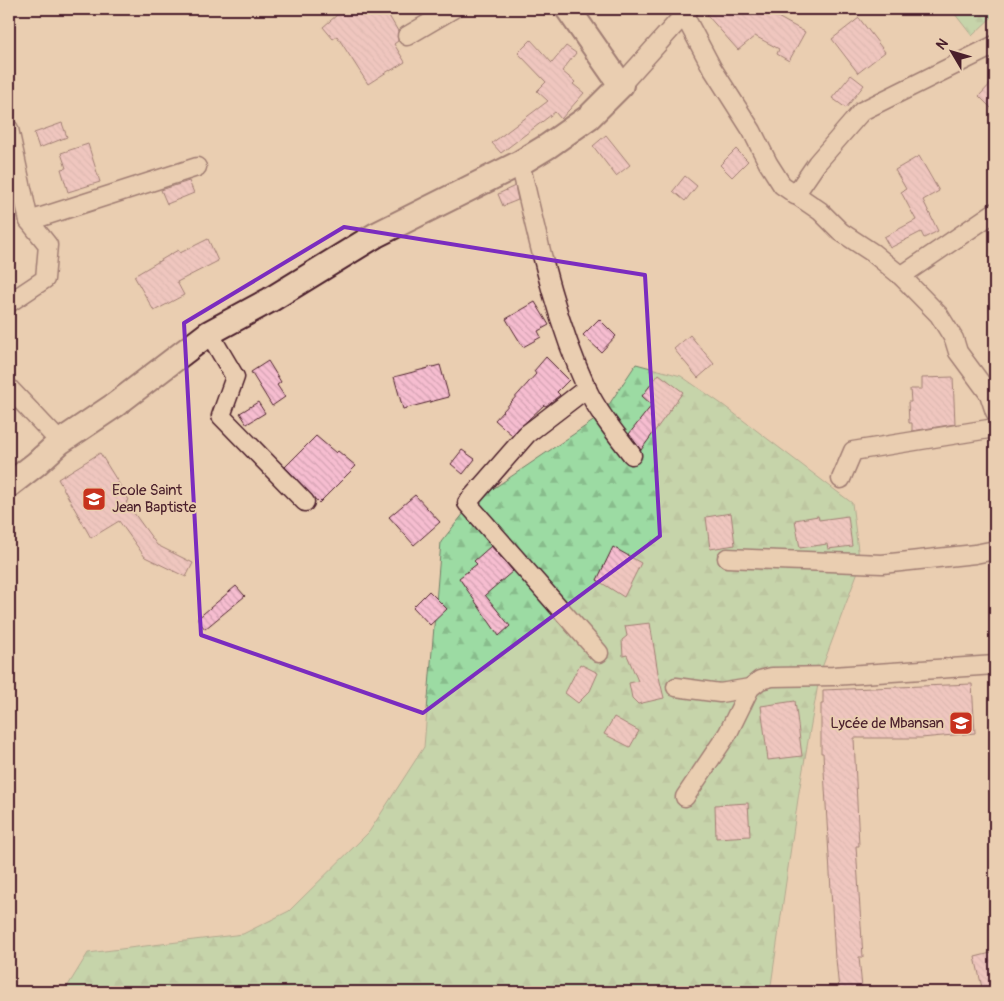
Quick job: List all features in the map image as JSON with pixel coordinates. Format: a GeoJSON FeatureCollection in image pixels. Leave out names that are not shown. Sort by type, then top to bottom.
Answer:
{"type":"FeatureCollection","features":[{"type":"Feature","properties":{"kind":"street"},"geometry":{"type":"LineString","coordinates":[[407,36],[453,9]]}},
{"type":"Feature","properties":{"kind":"street"},"geometry":{"type":"LineString","coordinates":[[568,9],[621,85]]}},
{"type":"Feature","properties":{"kind":"street"},"geometry":{"type":"LineString","coordinates":[[9,485],[60,442],[115,405],[209,333],[270,300],[376,235],[520,163],[548,146],[589,117],[621,85],[687,12],[712,68],[752,131],[768,164],[782,185],[820,211],[841,232],[873,253],[900,276],[939,315],[954,339],[958,352],[992,393],[995,412]]}},
{"type":"Feature","properties":{"kind":"street"},"geometry":{"type":"LineString","coordinates":[[795,195],[817,163],[862,110],[995,45]]}},
{"type":"Feature","properties":{"kind":"street"},"geometry":{"type":"LineString","coordinates":[[9,129],[29,221],[48,245],[45,279],[9,303]]}},
{"type":"Feature","properties":{"kind":"street"},"geometry":{"type":"LineString","coordinates":[[520,163],[544,264],[559,314],[587,388],[632,455]]}},
{"type":"Feature","properties":{"kind":"street"},"geometry":{"type":"LineString","coordinates":[[29,221],[197,167]]}},
{"type":"Feature","properties":{"kind":"street"},"geometry":{"type":"LineString","coordinates":[[900,276],[995,212]]}},
{"type":"Feature","properties":{"kind":"street"},"geometry":{"type":"LineString","coordinates":[[209,333],[235,377],[221,416],[305,502]]}},
{"type":"Feature","properties":{"kind":"street"},"geometry":{"type":"LineString","coordinates":[[9,388],[60,442]]}},
{"type":"Feature","properties":{"kind":"street"},"geometry":{"type":"LineString","coordinates":[[587,388],[527,434],[467,503],[600,653]]}},
{"type":"Feature","properties":{"kind":"street"},"geometry":{"type":"LineString","coordinates":[[841,479],[853,451],[995,428]]}},
{"type":"Feature","properties":{"kind":"street"},"geometry":{"type":"LineString","coordinates":[[727,558],[882,564],[975,554],[995,550]]}},
{"type":"Feature","properties":{"kind":"street"},"geometry":{"type":"LineString","coordinates":[[685,797],[728,733],[750,688],[760,680],[995,665]]}},
{"type":"Feature","properties":{"kind":"street"},"geometry":{"type":"LineString","coordinates":[[676,687],[720,694],[750,688]]}},
{"type":"Feature","properties":{"kind":"highlighted area"},"geometry":{"type":"Polygon","coordinates":[[[344,227],[645,275],[660,536],[423,713],[201,635],[184,323],[344,227]]]}},
{"type":"Feature","properties":{"kind":"green space"},"geometry":{"type":"Polygon","coordinates":[[[951,9],[995,9],[995,14],[972,36],[951,9]]]}},
{"type":"Feature","properties":{"kind":"green space"},"geometry":{"type":"Polygon","coordinates":[[[636,364],[681,376],[723,405],[852,503],[860,566],[820,673],[799,792],[770,992],[64,992],[88,953],[243,934],[289,911],[369,832],[424,747],[441,542],[472,503],[602,415],[636,364]]]}},
{"type":"Feature","properties":{"kind":"building"},"geometry":{"type":"Polygon","coordinates":[[[344,9],[385,9],[398,31],[398,41],[394,44],[405,62],[368,84],[337,36],[333,39],[323,27],[344,9]]]}},
{"type":"Feature","properties":{"kind":"building"},"geometry":{"type":"Polygon","coordinates":[[[715,9],[763,9],[805,32],[789,61],[777,54],[779,49],[755,36],[738,50],[707,15],[715,9]]]}},
{"type":"Feature","properties":{"kind":"building"},"geometry":{"type":"Polygon","coordinates":[[[859,18],[885,52],[858,73],[832,39],[859,18]]]}},
{"type":"Feature","properties":{"kind":"building"},"geometry":{"type":"Polygon","coordinates":[[[531,40],[552,63],[566,46],[576,53],[562,71],[584,93],[561,119],[555,112],[501,153],[492,143],[548,101],[537,91],[546,82],[518,53],[531,40]]]}},
{"type":"Feature","properties":{"kind":"building"},"geometry":{"type":"Polygon","coordinates":[[[851,75],[864,85],[846,108],[832,98],[851,75]]]}},
{"type":"Feature","properties":{"kind":"building"},"geometry":{"type":"Polygon","coordinates":[[[995,79],[995,112],[979,96],[995,79]]]}},
{"type":"Feature","properties":{"kind":"building"},"geometry":{"type":"Polygon","coordinates":[[[62,123],[67,137],[39,148],[34,133],[62,123]]]}},
{"type":"Feature","properties":{"kind":"building"},"geometry":{"type":"Polygon","coordinates":[[[606,135],[630,165],[616,176],[593,146],[606,135]]]}},
{"type":"Feature","properties":{"kind":"building"},"geometry":{"type":"Polygon","coordinates":[[[88,144],[100,182],[68,192],[61,169],[66,168],[61,153],[88,144]]]}},
{"type":"Feature","properties":{"kind":"building"},"geometry":{"type":"Polygon","coordinates":[[[736,149],[748,161],[732,177],[720,165],[736,149]]]}},
{"type":"Feature","properties":{"kind":"building"},"geometry":{"type":"Polygon","coordinates":[[[919,156],[939,191],[923,200],[938,231],[924,238],[921,232],[890,248],[884,237],[916,220],[901,192],[906,189],[895,170],[919,156]]]}},
{"type":"Feature","properties":{"kind":"building"},"geometry":{"type":"Polygon","coordinates":[[[685,176],[697,186],[685,201],[673,191],[685,176]]]}},
{"type":"Feature","properties":{"kind":"building"},"geometry":{"type":"Polygon","coordinates":[[[189,181],[194,193],[167,204],[161,190],[189,181]]]}},
{"type":"Feature","properties":{"kind":"building"},"geometry":{"type":"Polygon","coordinates":[[[515,186],[518,200],[503,206],[498,194],[515,186]]]}},
{"type":"Feature","properties":{"kind":"building"},"geometry":{"type":"Polygon","coordinates":[[[208,239],[218,261],[177,282],[184,295],[154,311],[134,276],[178,250],[180,253],[208,239]]]}},
{"type":"Feature","properties":{"kind":"building"},"geometry":{"type":"Polygon","coordinates":[[[535,302],[549,325],[538,331],[541,337],[523,347],[506,319],[535,302]]]}},
{"type":"Feature","properties":{"kind":"building"},"geometry":{"type":"Polygon","coordinates":[[[599,319],[616,336],[601,352],[583,335],[599,319]]]}},
{"type":"Feature","properties":{"kind":"building"},"geometry":{"type":"Polygon","coordinates":[[[690,335],[714,364],[698,378],[674,349],[690,335]]]}},
{"type":"Feature","properties":{"kind":"building"},"geometry":{"type":"Polygon","coordinates":[[[546,357],[569,380],[557,392],[560,395],[546,406],[544,405],[512,435],[495,420],[536,374],[534,371],[546,357]]]}},
{"type":"Feature","properties":{"kind":"building"},"geometry":{"type":"Polygon","coordinates":[[[268,361],[281,382],[277,385],[285,397],[272,406],[251,372],[268,361]]]}},
{"type":"Feature","properties":{"kind":"building"},"geometry":{"type":"Polygon","coordinates":[[[440,365],[449,397],[403,409],[394,377],[440,365]]]}},
{"type":"Feature","properties":{"kind":"building"},"geometry":{"type":"Polygon","coordinates":[[[659,374],[683,392],[641,450],[629,434],[652,405],[642,396],[659,374]]]}},
{"type":"Feature","properties":{"kind":"building"},"geometry":{"type":"Polygon","coordinates":[[[953,377],[955,424],[912,431],[912,423],[909,423],[908,402],[911,402],[910,389],[922,389],[922,378],[953,377]]]}},
{"type":"Feature","properties":{"kind":"building"},"geometry":{"type":"Polygon","coordinates":[[[258,402],[265,413],[247,424],[240,413],[258,402]]]}},
{"type":"Feature","properties":{"kind":"building"},"geometry":{"type":"Polygon","coordinates":[[[316,436],[336,453],[338,451],[356,466],[319,503],[285,467],[316,436]]]}},
{"type":"Feature","properties":{"kind":"building"},"geometry":{"type":"Polygon","coordinates":[[[462,450],[475,459],[463,474],[451,464],[462,450]]]}},
{"type":"Feature","properties":{"kind":"building"},"geometry":{"type":"Polygon","coordinates":[[[100,453],[129,500],[126,502],[157,545],[193,563],[186,577],[145,557],[119,521],[91,538],[58,479],[100,453]]]}},
{"type":"Feature","properties":{"kind":"building"},"geometry":{"type":"Polygon","coordinates":[[[415,495],[440,522],[414,545],[389,517],[415,495]]]}},
{"type":"Feature","properties":{"kind":"building"},"geometry":{"type":"Polygon","coordinates":[[[731,513],[735,545],[710,549],[706,517],[731,513]]]}},
{"type":"Feature","properties":{"kind":"building"},"geometry":{"type":"Polygon","coordinates":[[[818,516],[819,520],[848,516],[852,546],[828,549],[827,544],[800,548],[795,520],[818,516]]]}},
{"type":"Feature","properties":{"kind":"building"},"geometry":{"type":"Polygon","coordinates":[[[491,546],[513,571],[485,595],[510,626],[499,636],[459,578],[477,564],[474,561],[491,546]]]}},
{"type":"Feature","properties":{"kind":"building"},"geometry":{"type":"Polygon","coordinates":[[[613,547],[641,563],[624,597],[597,580],[613,547]]]}},
{"type":"Feature","properties":{"kind":"building"},"geometry":{"type":"Polygon","coordinates":[[[236,586],[245,596],[205,629],[197,619],[236,586]]]}},
{"type":"Feature","properties":{"kind":"building"},"geometry":{"type":"Polygon","coordinates":[[[429,591],[447,609],[430,625],[413,607],[429,591]]]}},
{"type":"Feature","properties":{"kind":"building"},"geometry":{"type":"Polygon","coordinates":[[[650,623],[664,698],[638,704],[632,698],[629,683],[638,681],[627,655],[623,656],[622,640],[627,636],[625,626],[650,623]]]}},
{"type":"Feature","properties":{"kind":"building"},"geometry":{"type":"Polygon","coordinates":[[[580,664],[598,673],[590,691],[578,703],[565,693],[580,664]]]}},
{"type":"Feature","properties":{"kind":"building"},"geometry":{"type":"Polygon","coordinates":[[[972,684],[975,733],[921,738],[854,738],[859,846],[856,846],[863,957],[859,957],[862,988],[839,990],[835,959],[823,753],[821,753],[821,704],[823,704],[823,690],[972,684]]]}},
{"type":"Feature","properties":{"kind":"building"},"geometry":{"type":"Polygon","coordinates":[[[795,701],[802,756],[768,760],[761,706],[795,701]]]}},
{"type":"Feature","properties":{"kind":"building"},"geometry":{"type":"Polygon","coordinates":[[[614,717],[639,731],[630,747],[604,734],[614,717]]]}},
{"type":"Feature","properties":{"kind":"building"},"geometry":{"type":"Polygon","coordinates":[[[748,803],[750,836],[716,838],[715,805],[748,803]]]}},
{"type":"Feature","properties":{"kind":"building"},"geometry":{"type":"Polygon","coordinates":[[[995,952],[995,992],[983,992],[975,957],[995,952]]]}},
{"type":"Feature","properties":{"kind":"place","name":"Ecole Saint Jean Baptiste"},"geometry":{"type":"Point","coordinates":[94,499]}},
{"type":"Feature","properties":{"kind":"place","name":"Lycée de Mbansan"},"geometry":{"type":"Point","coordinates":[961,723]}}]}
